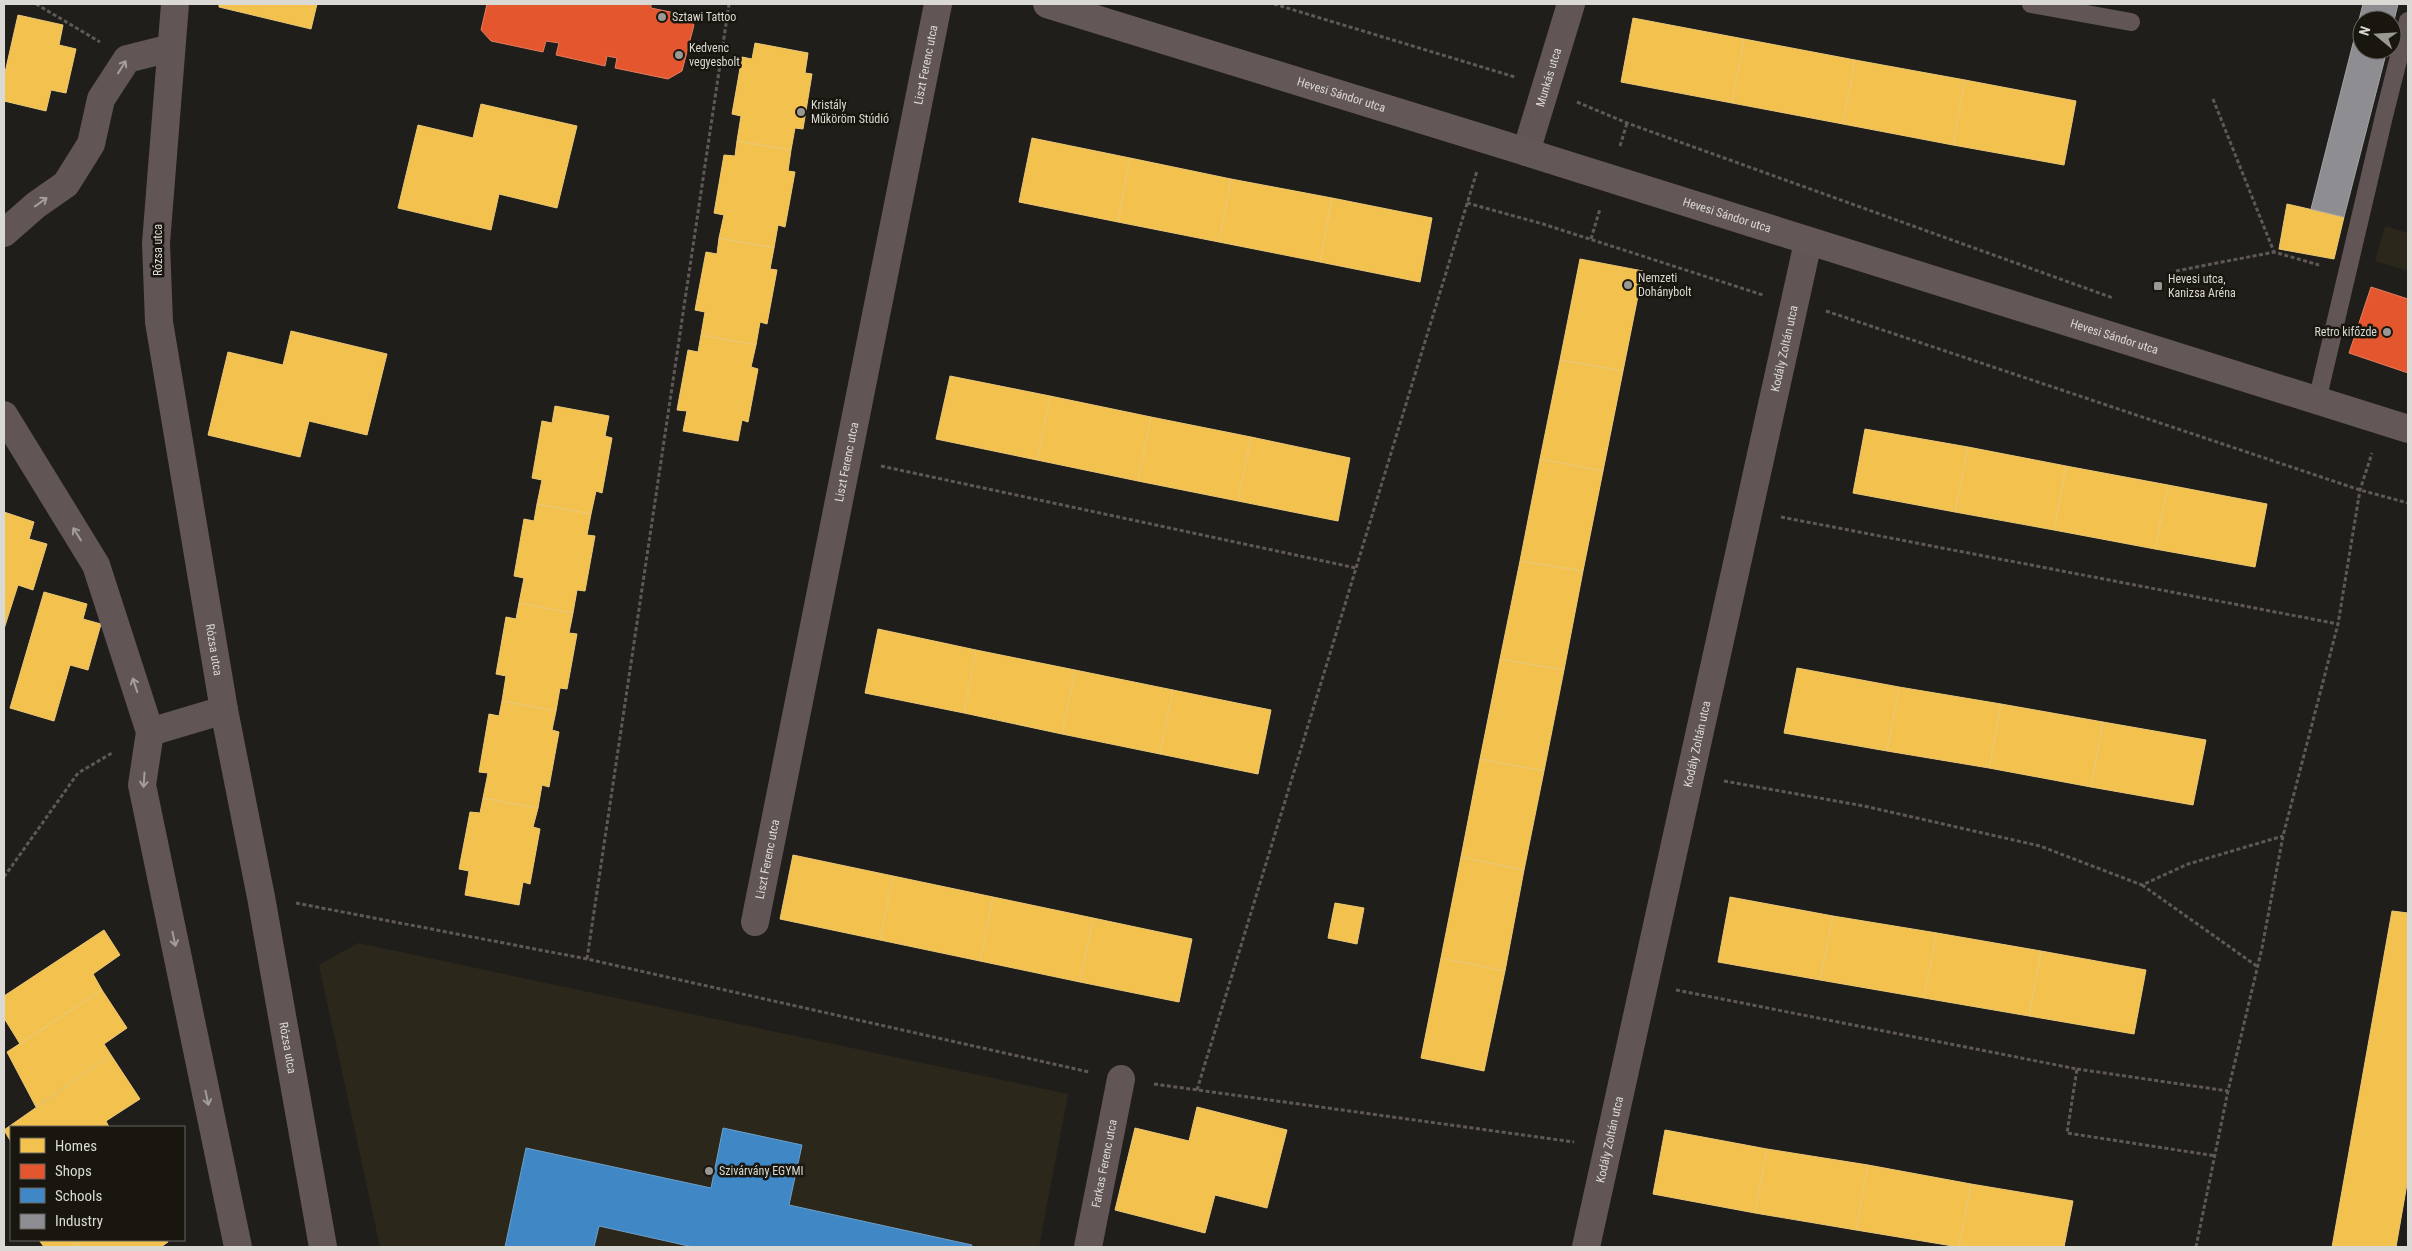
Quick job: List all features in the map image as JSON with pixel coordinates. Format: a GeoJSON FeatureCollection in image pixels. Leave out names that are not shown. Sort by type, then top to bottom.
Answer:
{"type":"FeatureCollection","features":[{"type":"Feature","properties":{"kind":"main road","name":"Hevesi Sándor utca"},"geometry":{"type":"LineString","coordinates":[[1047,4],[1488,140],[2408,429]]}},
{"type":"Feature","properties":{"kind":"street","name":"Rózsa utca"},"geometry":{"type":"LineString","coordinates":[[175,4],[156,243],[159,322],[224,710],[261,897],[323,1247]]}},
{"type":"Feature","properties":{"kind":"street","name":"Liszt Ferenc utca"},"geometry":{"type":"LineString","coordinates":[[755,922],[938,4]]}},
{"type":"Feature","properties":{"kind":"street","name":"Munkás utca"},"geometry":{"type":"LineString","coordinates":[[1526,152],[1571,4]]}},
{"type":"Feature","properties":{"kind":"street"},"geometry":{"type":"LineString","coordinates":[[4,233],[36,205],[66,184],[92,144],[101,99],[127,58],[171,48]]}},
{"type":"Feature","properties":{"kind":"street","name":"Kodály Zoltán utca"},"geometry":{"type":"LineString","coordinates":[[1586,1247],[1808,242]]}},
{"type":"Feature","properties":{"kind":"street"},"geometry":{"type":"LineString","coordinates":[[4,415],[96,565],[150,732],[142,785],[238,1247]]}},
{"type":"Feature","properties":{"kind":"street"},"geometry":{"type":"LineString","coordinates":[[150,732],[224,710]]}},
{"type":"Feature","properties":{"kind":"street","name":"Farkas Ferenc utca"},"geometry":{"type":"LineString","coordinates":[[1088,1247],[1122,1079]]}},
{"type":"Feature","properties":{"kind":"lane"},"geometry":{"type":"LineString","coordinates":[[2031,4],[2131,22]]}},
{"type":"Feature","properties":{"kind":"lane"},"geometry":{"type":"LineString","coordinates":[[2317,401],[2408,21]]}},
{"type":"Feature","properties":{"kind":"path"},"geometry":{"type":"LineString","coordinates":[[36,4],[127,58]]}},
{"type":"Feature","properties":{"kind":"path"},"geometry":{"type":"LineString","coordinates":[[587,959],[728,4]]}},
{"type":"Feature","properties":{"kind":"path"},"geometry":{"type":"LineString","coordinates":[[1274,4],[1512,76],[1627,123],[2120,301]]}},
{"type":"Feature","properties":{"kind":"path"},"geometry":{"type":"LineString","coordinates":[[2213,99],[2274,252]]}},
{"type":"Feature","properties":{"kind":"path"},"geometry":{"type":"LineString","coordinates":[[1196,1090],[1467,203],[1488,140]]}},
{"type":"Feature","properties":{"kind":"path"},"geometry":{"type":"LineString","coordinates":[[1467,203],[1543,224],[1793,305],[1819,309],[2360,490],[2408,503]]}},
{"type":"Feature","properties":{"kind":"path"},"geometry":{"type":"LineString","coordinates":[[2176,271],[2274,252],[2347,272]]}},
{"type":"Feature","properties":{"kind":"path"},"geometry":{"type":"LineString","coordinates":[[2196,1247],[2228,1091],[2258,967],[2283,836],[2338,624],[2360,490],[2382,421]]}},
{"type":"Feature","properties":{"kind":"path"},"geometry":{"type":"LineString","coordinates":[[848,459],[1356,568]]}},
{"type":"Feature","properties":{"kind":"path"},"geometry":{"type":"LineString","coordinates":[[1774,516],[2338,624]]}},
{"type":"Feature","properties":{"kind":"path"},"geometry":{"type":"LineString","coordinates":[[4,877],[78,772],[150,732]]}},
{"type":"Feature","properties":{"kind":"path"},"geometry":{"type":"LineString","coordinates":[[1723,771],[1721,781],[1864,806],[2040,846],[2142,885],[2258,967]]}},
{"type":"Feature","properties":{"kind":"path"},"geometry":{"type":"LineString","coordinates":[[2142,885],[2188,864],[2283,836]]}},
{"type":"Feature","properties":{"kind":"path"},"geometry":{"type":"LineString","coordinates":[[261,897],[587,959],[1122,1079],[1608,1147]]}},
{"type":"Feature","properties":{"kind":"path"},"geometry":{"type":"LineString","coordinates":[[1678,981],[1676,990],[2076,1068],[2228,1091]]}},
{"type":"Feature","properties":{"kind":"path"},"geometry":{"type":"LineString","coordinates":[[2076,1068],[2067,1134],[2216,1156]]}},
{"type":"Feature","properties":{"kind":"shaded area"},"geometry":{"type":"Polygon","coordinates":[[[2385,226],[2408,233],[2408,271],[2375,261],[2385,226]]]}},
{"type":"Feature","properties":{"kind":"shaded area","name":"Szivárvány EGYMI"},"geometry":{"type":"Polygon","coordinates":[[[358,943],[1068,1094],[1039,1247],[380,1247],[319,965],[358,943]]]}},
{"type":"Feature","properties":{"kind":"building: Homes"},"geometry":{"type":"Polygon","coordinates":[[[219,4],[317,4],[311,29],[219,7],[219,4]]]}},
{"type":"Feature","properties":{"kind":"building: Homes"},"geometry":{"type":"Polygon","coordinates":[[[18,15],[63,25],[59,45],[76,49],[66,93],[51,90],[46,111],[4,101],[4,77],[18,15]]]}},
{"type":"Feature","properties":{"kind":"building: Homes"},"geometry":{"type":"Polygon","coordinates":[[[1633,18],[1744,39],[1732,103],[1621,82],[1633,18]]]}},
{"type":"Feature","properties":{"kind":"building: Homes"},"geometry":{"type":"Polygon","coordinates":[[[1744,39],[1855,60],[1843,124],[1732,103],[1744,39]]]}},
{"type":"Feature","properties":{"kind":"building: Homes"},"geometry":{"type":"Polygon","coordinates":[[[755,43],[808,53],[805,73],[812,74],[803,129],[795,128],[791,150],[737,141],[741,116],[732,114],[742,57],[752,59],[755,43]]]}},
{"type":"Feature","properties":{"kind":"building: Homes"},"geometry":{"type":"Polygon","coordinates":[[[1855,60],[1965,80],[1953,145],[1843,124],[1855,60]]]}},
{"type":"Feature","properties":{"kind":"building: Homes"},"geometry":{"type":"Polygon","coordinates":[[[1965,80],[2076,101],[2064,165],[1953,145],[1965,80]]]}},
{"type":"Feature","properties":{"kind":"building: Homes"},"geometry":{"type":"Polygon","coordinates":[[[481,104],[577,126],[557,208],[499,194],[491,230],[398,208],[418,125],[473,138],[481,104]]]}},
{"type":"Feature","properties":{"kind":"building: Homes"},"geometry":{"type":"Polygon","coordinates":[[[1032,138],[1130,158],[1118,222],[1019,202],[1032,138]]]}},
{"type":"Feature","properties":{"kind":"building: Homes"},"geometry":{"type":"Polygon","coordinates":[[[737,141],[791,150],[788,171],[795,172],[785,227],[778,225],[774,248],[719,238],[724,215],[714,213],[724,155],[735,156],[737,141]]]}},
{"type":"Feature","properties":{"kind":"building: Homes"},"geometry":{"type":"Polygon","coordinates":[[[1130,158],[1231,179],[1219,242],[1118,222],[1130,158]]]}},
{"type":"Feature","properties":{"kind":"building: Homes"},"geometry":{"type":"Polygon","coordinates":[[[1231,179],[1332,198],[1320,262],[1219,242],[1231,179]]]}},
{"type":"Feature","properties":{"kind":"building: Homes"},"geometry":{"type":"Polygon","coordinates":[[[1332,198],[1432,218],[1420,282],[1320,262],[1332,198]]]}},
{"type":"Feature","properties":{"kind":"building: Homes"},"geometry":{"type":"Polygon","coordinates":[[[2287,204],[2344,217],[2334,259],[2279,249],[2287,204]]]}},
{"type":"Feature","properties":{"kind":"building: Homes"},"geometry":{"type":"Polygon","coordinates":[[[719,238],[774,248],[770,269],[777,270],[767,324],[760,322],[756,345],[701,335],[705,312],[695,310],[706,252],[717,254],[719,238]]]}},
{"type":"Feature","properties":{"kind":"building: Homes"},"geometry":{"type":"Polygon","coordinates":[[[1580,259],[1643,271],[1623,371],[1560,360],[1580,259]]]}},
{"type":"Feature","properties":{"kind":"building: Homes"},"geometry":{"type":"Polygon","coordinates":[[[291,331],[387,354],[367,435],[309,421],[300,457],[208,435],[228,352],[283,365],[291,331]]]}},
{"type":"Feature","properties":{"kind":"building: Homes"},"geometry":{"type":"Polygon","coordinates":[[[701,335],[756,345],[751,367],[758,369],[748,422],[742,420],[738,441],[683,431],[687,411],[677,410],[688,350],[698,352],[701,335]]]}},
{"type":"Feature","properties":{"kind":"building: Homes"},"geometry":{"type":"Polygon","coordinates":[[[1560,360],[1623,371],[1603,471],[1540,459],[1560,360]]]}},
{"type":"Feature","properties":{"kind":"building: Homes"},"geometry":{"type":"Polygon","coordinates":[[[950,376],[1050,396],[1037,460],[936,439],[950,376]]]}},
{"type":"Feature","properties":{"kind":"building: Homes"},"geometry":{"type":"Polygon","coordinates":[[[1050,396],[1151,417],[1138,481],[1037,460],[1050,396]]]}},
{"type":"Feature","properties":{"kind":"building: Homes"},"geometry":{"type":"Polygon","coordinates":[[[555,406],[609,416],[605,436],[612,438],[602,493],[596,491],[591,514],[537,504],[542,480],[532,478],[542,421],[552,423],[555,406]]]}},
{"type":"Feature","properties":{"kind":"building: Homes"},"geometry":{"type":"Polygon","coordinates":[[[1151,417],[1251,437],[1238,501],[1138,481],[1151,417]]]}},
{"type":"Feature","properties":{"kind":"building: Homes"},"geometry":{"type":"Polygon","coordinates":[[[1865,429],[1968,447],[1955,512],[1853,493],[1865,429]]]}},
{"type":"Feature","properties":{"kind":"building: Homes"},"geometry":{"type":"Polygon","coordinates":[[[1251,437],[1350,458],[1338,521],[1238,501],[1251,437]]]}},
{"type":"Feature","properties":{"kind":"building: Homes"},"geometry":{"type":"Polygon","coordinates":[[[1968,447],[2066,466],[2054,530],[1955,512],[1968,447]]]}},
{"type":"Feature","properties":{"kind":"building: Homes"},"geometry":{"type":"Polygon","coordinates":[[[1540,459],[1603,471],[1583,571],[1520,561],[1540,459]]]}},
{"type":"Feature","properties":{"kind":"building: Homes"},"geometry":{"type":"Polygon","coordinates":[[[2066,466],[2168,485],[2155,549],[2054,530],[2066,466]]]}},
{"type":"Feature","properties":{"kind":"building: Homes"},"geometry":{"type":"Polygon","coordinates":[[[2168,485],[2267,504],[2255,567],[2155,549],[2168,485]]]}},
{"type":"Feature","properties":{"kind":"building: Homes"},"geometry":{"type":"Polygon","coordinates":[[[537,504],[591,514],[587,535],[595,536],[585,591],[577,590],[573,613],[519,603],[524,578],[514,576],[524,519],[534,521],[537,504]]]}},
{"type":"Feature","properties":{"kind":"building: Homes"},"geometry":{"type":"Polygon","coordinates":[[[4,512],[34,522],[29,539],[47,544],[33,590],[18,585],[4,629],[4,512]]]}},
{"type":"Feature","properties":{"kind":"building: Homes"},"geometry":{"type":"Polygon","coordinates":[[[1520,561],[1583,571],[1564,670],[1500,659],[1520,561]]]}},
{"type":"Feature","properties":{"kind":"building: Homes"},"geometry":{"type":"Polygon","coordinates":[[[44,592],[87,604],[83,619],[101,624],[88,670],[70,665],[54,721],[10,708],[44,592]]]}},
{"type":"Feature","properties":{"kind":"building: Homes"},"geometry":{"type":"Polygon","coordinates":[[[519,603],[573,613],[569,633],[577,634],[567,689],[560,688],[556,711],[502,701],[506,676],[496,674],[506,617],[516,619],[519,603]]]}},
{"type":"Feature","properties":{"kind":"building: Homes"},"geometry":{"type":"Polygon","coordinates":[[[878,629],[976,650],[964,713],[865,693],[878,629]]]}},
{"type":"Feature","properties":{"kind":"building: Homes"},"geometry":{"type":"Polygon","coordinates":[[[976,650],[1075,670],[1062,734],[964,713],[976,650]]]}},
{"type":"Feature","properties":{"kind":"building: Homes"},"geometry":{"type":"Polygon","coordinates":[[[1500,659],[1564,670],[1544,771],[1480,759],[1500,659]]]}},
{"type":"Feature","properties":{"kind":"building: Homes"},"geometry":{"type":"Polygon","coordinates":[[[1797,668],[1899,687],[1887,751],[1784,733],[1797,668]]]}},
{"type":"Feature","properties":{"kind":"building: Homes"},"geometry":{"type":"Polygon","coordinates":[[[1075,670],[1173,690],[1160,754],[1062,734],[1075,670]]]}},
{"type":"Feature","properties":{"kind":"building: Homes"},"geometry":{"type":"Polygon","coordinates":[[[1899,687],[2001,704],[1989,768],[1887,751],[1899,687]]]}},
{"type":"Feature","properties":{"kind":"building: Homes"},"geometry":{"type":"Polygon","coordinates":[[[1173,690],[1271,710],[1258,774],[1160,754],[1173,690]]]}},
{"type":"Feature","properties":{"kind":"building: Homes"},"geometry":{"type":"Polygon","coordinates":[[[502,701],[556,711],[552,730],[559,732],[549,787],[542,785],[538,808],[483,798],[488,773],[479,772],[489,714],[499,716],[502,701]]]}},
{"type":"Feature","properties":{"kind":"building: Homes"},"geometry":{"type":"Polygon","coordinates":[[[2001,704],[2103,722],[2091,787],[1989,768],[2001,704]]]}},
{"type":"Feature","properties":{"kind":"building: Homes"},"geometry":{"type":"Polygon","coordinates":[[[2103,722],[2206,740],[2193,805],[2091,787],[2103,722]]]}},
{"type":"Feature","properties":{"kind":"building: Homes"},"geometry":{"type":"Polygon","coordinates":[[[1480,759],[1544,771],[1524,870],[1461,857],[1480,759]]]}},
{"type":"Feature","properties":{"kind":"building: Homes"},"geometry":{"type":"Polygon","coordinates":[[[483,798],[538,808],[533,827],[540,829],[530,884],[523,882],[519,905],[465,895],[469,871],[459,869],[470,812],[480,813],[483,798]]]}},
{"type":"Feature","properties":{"kind":"building: Homes"},"geometry":{"type":"Polygon","coordinates":[[[793,855],[893,876],[880,940],[780,919],[793,855]]]}},
{"type":"Feature","properties":{"kind":"building: Homes"},"geometry":{"type":"Polygon","coordinates":[[[1461,857],[1524,870],[1505,971],[1441,958],[1461,857]]]}},
{"type":"Feature","properties":{"kind":"building: Homes"},"geometry":{"type":"Polygon","coordinates":[[[893,876],[993,897],[980,961],[880,940],[893,876]]]}},
{"type":"Feature","properties":{"kind":"building: Homes"},"geometry":{"type":"Polygon","coordinates":[[[993,897],[1093,918],[1080,982],[980,961],[993,897]]]}},
{"type":"Feature","properties":{"kind":"building: Homes"},"geometry":{"type":"Polygon","coordinates":[[[1730,897],[1833,916],[1820,980],[1718,962],[1730,897]]]}},
{"type":"Feature","properties":{"kind":"building: Homes"},"geometry":{"type":"Polygon","coordinates":[[[1335,903],[1364,908],[1357,944],[1328,938],[1335,903]]]}},
{"type":"Feature","properties":{"kind":"building: Homes"},"geometry":{"type":"Polygon","coordinates":[[[2392,911],[2408,913],[2408,1178],[2396,1247],[2332,1247],[2392,911]]]}},
{"type":"Feature","properties":{"kind":"building: Homes"},"geometry":{"type":"Polygon","coordinates":[[[1833,916],[1937,933],[1924,998],[1820,980],[1833,916]]]}},
{"type":"Feature","properties":{"kind":"building: Homes"},"geometry":{"type":"Polygon","coordinates":[[[1093,918],[1192,939],[1179,1002],[1080,982],[1093,918]]]}},
{"type":"Feature","properties":{"kind":"building: Homes"},"geometry":{"type":"Polygon","coordinates":[[[104,930],[120,955],[93,974],[102,990],[20,1044],[4,1018],[4,996],[104,930]]]}},
{"type":"Feature","properties":{"kind":"building: Homes"},"geometry":{"type":"Polygon","coordinates":[[[1937,933],[2041,951],[2029,1016],[1924,998],[1937,933]]]}},
{"type":"Feature","properties":{"kind":"building: Homes"},"geometry":{"type":"Polygon","coordinates":[[[2041,951],[2146,970],[2134,1034],[2029,1016],[2041,951]]]}},
{"type":"Feature","properties":{"kind":"building: Homes"},"geometry":{"type":"Polygon","coordinates":[[[1441,958],[1505,971],[1484,1071],[1421,1058],[1441,958]]]}},
{"type":"Feature","properties":{"kind":"building: Homes"},"geometry":{"type":"Polygon","coordinates":[[[102,990],[127,1028],[104,1044],[111,1055],[36,1107],[7,1052],[102,990]]]}},
{"type":"Feature","properties":{"kind":"building: Homes"},"geometry":{"type":"Polygon","coordinates":[[[111,1055],[140,1099],[106,1121],[108,1126],[10,1126],[10,1140],[4,1130],[111,1055]]]}},
{"type":"Feature","properties":{"kind":"building: Homes"},"geometry":{"type":"Polygon","coordinates":[[[1197,1107],[1287,1130],[1267,1208],[1215,1195],[1205,1233],[1115,1210],[1135,1128],[1189,1141],[1197,1107]]]}},
{"type":"Feature","properties":{"kind":"building: Homes"},"geometry":{"type":"Polygon","coordinates":[[[1665,1130],[1767,1149],[1755,1213],[1653,1194],[1665,1130]]]}},
{"type":"Feature","properties":{"kind":"building: Homes"},"geometry":{"type":"Polygon","coordinates":[[[1767,1149],[1868,1165],[1856,1230],[1755,1213],[1767,1149]]]}},
{"type":"Feature","properties":{"kind":"building: Homes"},"geometry":{"type":"Polygon","coordinates":[[[1868,1165],[1971,1184],[1959,1247],[1856,1230],[1868,1165]]]}},
{"type":"Feature","properties":{"kind":"building: Homes"},"geometry":{"type":"Polygon","coordinates":[[[1971,1184],[2073,1201],[2064,1247],[1959,1247],[1971,1184]]]}},
{"type":"Feature","properties":{"kind":"building: Homes"},"geometry":{"type":"Polygon","coordinates":[[[40,1241],[81,1241],[72,1247],[44,1247],[40,1241]]]}},
{"type":"Feature","properties":{"kind":"building: Homes"},"geometry":{"type":"Polygon","coordinates":[[[81,1241],[168,1242],[161,1247],[72,1247],[81,1241]]]}},
{"type":"Feature","properties":{"kind":"building: Shops"},"geometry":{"type":"Polygon","coordinates":[[[487,4],[651,4],[651,8],[685,15],[694,25],[682,71],[668,79],[615,68],[617,58],[607,56],[605,66],[556,55],[559,43],[546,41],[543,52],[491,41],[481,30],[487,4]]]}},
{"type":"Feature","properties":{"kind":"building: Shops"},"geometry":{"type":"Polygon","coordinates":[[[2371,287],[2408,299],[2408,373],[2349,353],[2371,287]]]}},
{"type":"Feature","properties":{"kind":"building: Schools"},"geometry":{"type":"Polygon","coordinates":[[[723,1128],[802,1145],[789,1205],[972,1245],[971,1247],[693,1247],[599,1226],[594,1247],[505,1247],[526,1148],[711,1188],[723,1128]]]}},
{"type":"Feature","properties":{"kind":"building: Industry"},"geometry":{"type":"Polygon","coordinates":[[[2363,4],[2398,4],[2397,10],[2361,10],[2363,4]]]}},
{"type":"Feature","properties":{"kind":"building: Industry"},"geometry":{"type":"Polygon","coordinates":[[[2352,47],[2352,60],[2384,60],[2344,217],[2311,209],[2352,47]]]}},
{"type":"Feature","properties":{"kind":"place","name":"Sztawi Tattoo"},"geometry":{"type":"Point","coordinates":[662,17]}},
{"type":"Feature","properties":{"kind":"place","name":"Kedvenc vegyesbolt"},"geometry":{"type":"Point","coordinates":[679,55]}},
{"type":"Feature","properties":{"kind":"place","name":"Kristály Műköröm Stúdió"},"geometry":{"type":"Point","coordinates":[801,112]}},
{"type":"Feature","properties":{"kind":"place","name":"Nemzeti Dohánybolt"},"geometry":{"type":"Point","coordinates":[1628,285]}},
{"type":"Feature","properties":{"kind":"place","name":"Hevesi utca, Kanizsa Aréna"},"geometry":{"type":"Point","coordinates":[2158,286]}},
{"type":"Feature","properties":{"kind":"place","name":"Retro kifőzde"},"geometry":{"type":"Point","coordinates":[2387,332]}},
{"type":"Feature","properties":{"kind":"place","name":"Szivárvány EGYMI"},"geometry":{"type":"Point","coordinates":[709,1171]}}]}
